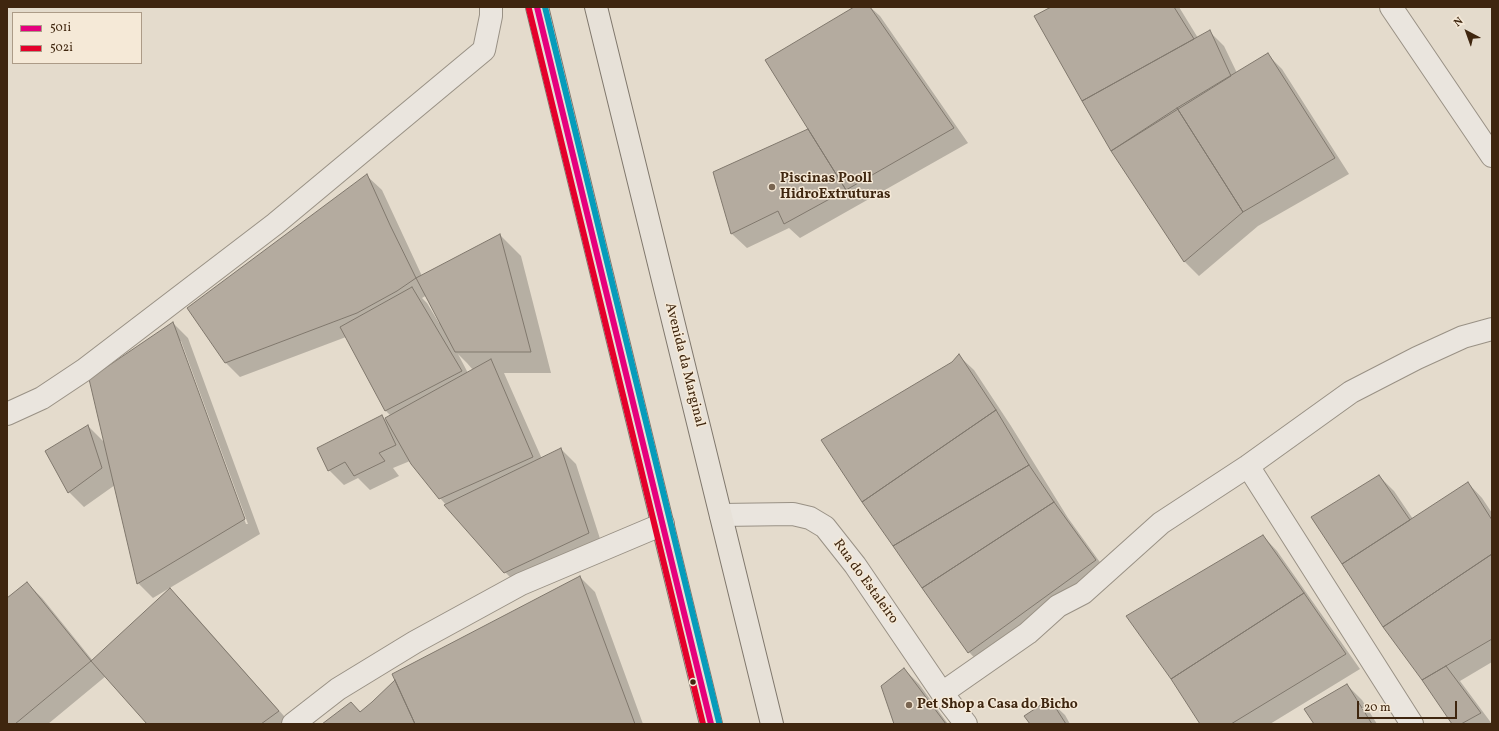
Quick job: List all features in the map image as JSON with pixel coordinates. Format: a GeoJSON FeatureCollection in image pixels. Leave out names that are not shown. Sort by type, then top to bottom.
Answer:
{"type":"FeatureCollection","features":[{"type":"Feature","properties":{"kind":"main road"},"geometry":{"type":"LineString","coordinates":[[538,7],[710,724]]}},
{"type":"Feature","properties":{"kind":"main road","name":"Avenida da Marginal"},"geometry":{"type":"LineString","coordinates":[[596,7],[772,724]]}},
{"type":"Feature","properties":{"kind":"street"},"geometry":{"type":"LineString","coordinates":[[7,414],[42,398],[84,370],[275,224],[484,50],[491,16],[491,7]]}},
{"type":"Feature","properties":{"kind":"street"},"geometry":{"type":"LineString","coordinates":[[1396,9],[1492,156]]}},
{"type":"Feature","properties":{"kind":"street"},"geometry":{"type":"LineString","coordinates":[[942,693],[1028,633],[1058,606],[1083,593],[1162,523],[1248,466],[1351,392],[1417,358],[1463,337],[1492,329]]}},
{"type":"Feature","properties":{"kind":"street"},"geometry":{"type":"LineString","coordinates":[[1248,466],[1412,724]]}},
{"type":"Feature","properties":{"kind":"street","name":"Rua do Estaleiro"},"geometry":{"type":"LineString","coordinates":[[721,515],[793,514],[810,518],[825,527],[855,565],[942,693],[966,724]]}},
{"type":"Feature","properties":{"kind":"street"},"geometry":{"type":"LineString","coordinates":[[293,724],[338,689],[415,642],[521,584],[663,524]]}},
{"type":"Feature","properties":{"kind":"building"},"geometry":{"type":"Polygon","coordinates":[[[854,7],[870,7],[954,128],[846,190],[765,60],[854,7]]]}},
{"type":"Feature","properties":{"kind":"building"},"geometry":{"type":"Polygon","coordinates":[[[1051,7],[1174,7],[1194,39],[1082,101],[1034,16],[1051,7]]]}},
{"type":"Feature","properties":{"kind":"building"},"geometry":{"type":"Polygon","coordinates":[[[1210,30],[1231,76],[1111,151],[1082,101],[1210,30]]]}},
{"type":"Feature","properties":{"kind":"building"},"geometry":{"type":"Polygon","coordinates":[[[1268,53],[1335,158],[1243,212],[1177,108],[1268,53]]]}},
{"type":"Feature","properties":{"kind":"building"},"geometry":{"type":"Polygon","coordinates":[[[1177,108],[1243,212],[1184,262],[1111,151],[1177,108]]]}},
{"type":"Feature","properties":{"kind":"building"},"geometry":{"type":"Polygon","coordinates":[[[808,129],[846,190],[784,224],[778,211],[731,234],[713,172],[808,129]]]}},
{"type":"Feature","properties":{"kind":"building"},"geometry":{"type":"Polygon","coordinates":[[[367,174],[416,278],[397,291],[357,313],[225,363],[187,308],[367,174]]]}},
{"type":"Feature","properties":{"kind":"building"},"geometry":{"type":"Polygon","coordinates":[[[500,234],[531,352],[455,352],[416,278],[500,234]]]}},
{"type":"Feature","properties":{"kind":"building"},"geometry":{"type":"Polygon","coordinates":[[[412,287],[462,371],[385,411],[340,327],[412,287]]]}},
{"type":"Feature","properties":{"kind":"building"},"geometry":{"type":"Polygon","coordinates":[[[173,322],[245,519],[137,584],[89,379],[173,322]]]}},
{"type":"Feature","properties":{"kind":"building"},"geometry":{"type":"Polygon","coordinates":[[[959,354],[996,410],[862,502],[821,440],[952,362],[959,354]]]}},
{"type":"Feature","properties":{"kind":"building"},"geometry":{"type":"Polygon","coordinates":[[[491,359],[533,457],[439,499],[411,464],[385,418],[491,359]]]}},
{"type":"Feature","properties":{"kind":"building"},"geometry":{"type":"Polygon","coordinates":[[[996,410],[1029,465],[893,546],[862,502],[996,410]]]}},
{"type":"Feature","properties":{"kind":"building"},"geometry":{"type":"Polygon","coordinates":[[[382,415],[396,445],[379,453],[385,461],[354,476],[345,462],[328,471],[317,448],[382,415]]]}},
{"type":"Feature","properties":{"kind":"building"},"geometry":{"type":"Polygon","coordinates":[[[88,425],[102,468],[68,493],[45,451],[88,425]]]}},
{"type":"Feature","properties":{"kind":"building"},"geometry":{"type":"Polygon","coordinates":[[[561,448],[589,533],[504,573],[444,505],[561,448]]]}},
{"type":"Feature","properties":{"kind":"building"},"geometry":{"type":"Polygon","coordinates":[[[1029,465],[1054,502],[922,588],[893,546],[1029,465]]]}},
{"type":"Feature","properties":{"kind":"building"},"geometry":{"type":"Polygon","coordinates":[[[1379,475],[1410,520],[1342,564],[1311,517],[1379,475]]]}},
{"type":"Feature","properties":{"kind":"building"},"geometry":{"type":"Polygon","coordinates":[[[1468,482],[1492,520],[1492,554],[1383,627],[1342,564],[1468,482]]]}},
{"type":"Feature","properties":{"kind":"building"},"geometry":{"type":"Polygon","coordinates":[[[1054,502],[1096,560],[968,653],[922,588],[1054,502]]]}},
{"type":"Feature","properties":{"kind":"building"},"geometry":{"type":"Polygon","coordinates":[[[1263,535],[1304,593],[1171,679],[1126,616],[1263,535]]]}},
{"type":"Feature","properties":{"kind":"building"},"geometry":{"type":"Polygon","coordinates":[[[1492,554],[1492,639],[1422,680],[1383,627],[1492,554]]]}},
{"type":"Feature","properties":{"kind":"building"},"geometry":{"type":"Polygon","coordinates":[[[580,576],[635,724],[415,724],[392,674],[580,576]]]}},
{"type":"Feature","properties":{"kind":"building"},"geometry":{"type":"Polygon","coordinates":[[[27,582],[91,661],[15,724],[7,724],[7,598],[27,582]]]}},
{"type":"Feature","properties":{"kind":"building"},"geometry":{"type":"Polygon","coordinates":[[[170,588],[279,711],[261,724],[147,724],[91,661],[170,588]]]}},
{"type":"Feature","properties":{"kind":"building"},"geometry":{"type":"Polygon","coordinates":[[[1304,593],[1346,654],[1231,724],[1200,724],[1171,679],[1304,593]]]}},
{"type":"Feature","properties":{"kind":"building"},"geometry":{"type":"Polygon","coordinates":[[[1446,666],[1481,713],[1461,724],[1452,724],[1422,680],[1446,666]]]}},
{"type":"Feature","properties":{"kind":"building","name":"Pet Shop a Casa do Bicho"},"geometry":{"type":"Polygon","coordinates":[[[904,668],[946,724],[894,724],[881,686],[904,668]]]}},
{"type":"Feature","properties":{"kind":"building"},"geometry":{"type":"Polygon","coordinates":[[[395,680],[415,724],[322,724],[351,702],[360,712],[395,680]]]}},
{"type":"Feature","properties":{"kind":"building"},"geometry":{"type":"Polygon","coordinates":[[[1347,684],[1372,724],[1314,724],[1304,709],[1347,684]]]}},
{"type":"Feature","properties":{"kind":"building"},"geometry":{"type":"Polygon","coordinates":[[[1050,699],[1066,724],[1030,724],[1024,716],[1050,699]]]}},
{"type":"Feature","properties":{"kind":"transit line","name":"501i"},"geometry":{"type":"LineString","coordinates":[[537,7],[711,724]]}},
{"type":"Feature","properties":{"kind":"transit line"},"geometry":{"type":"LineString","coordinates":[[545,7],[719,722]]}},
{"type":"Feature","properties":{"kind":"transit line","name":"502i"},"geometry":{"type":"LineString","coordinates":[[529,9],[703,724]]}},
{"type":"Feature","properties":{"kind":"place","name":"Piscinas Pooll HidroExtruturas"},"geometry":{"type":"Point","coordinates":[772,187]}},
{"type":"Feature","properties":{"kind":"place","name":"Pet Shop a Casa do Bicho"},"geometry":{"type":"Point","coordinates":[909,705]}}]}
